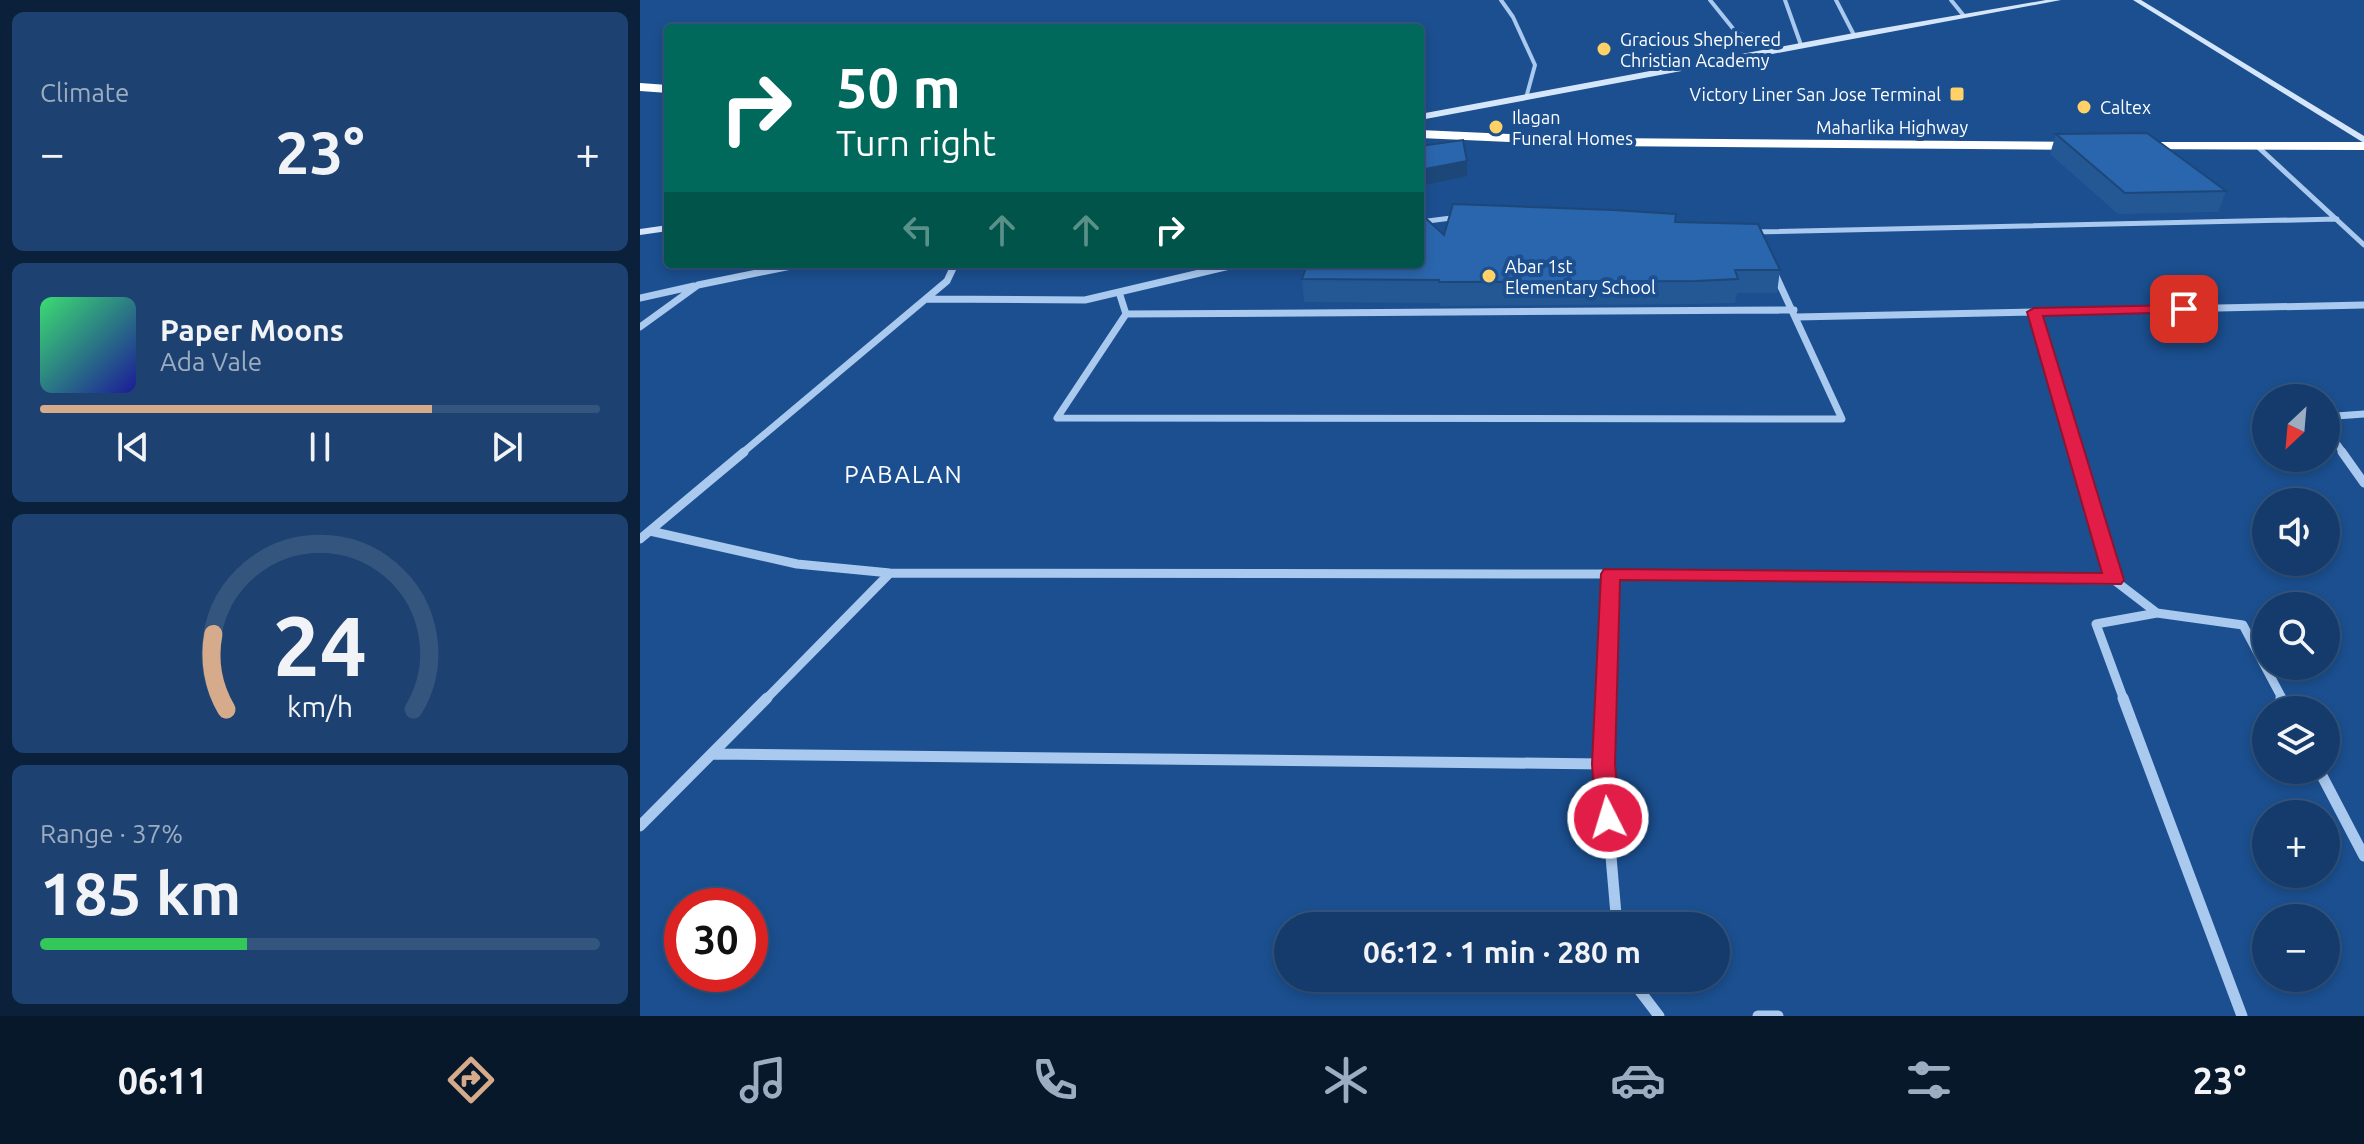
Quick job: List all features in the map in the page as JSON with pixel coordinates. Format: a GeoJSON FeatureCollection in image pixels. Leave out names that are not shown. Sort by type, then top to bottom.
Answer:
{"type":"FeatureCollection","features":[{"type":"Feature","properties":{"kind":"highway"},"geometry":{"type":"LineString","coordinates":[[640,80],[664,82]]}},
{"type":"Feature","properties":{"kind":"highway"},"geometry":{"type":"LineString","coordinates":[[640,87],[664,89]]}},
{"type":"Feature","properties":{"kind":"highway","name":"Maharlika Highway"},"geometry":{"type":"LineString","coordinates":[[1424,134],[1601,142],[2364,146]]}},
{"type":"Feature","properties":{"kind":"street"},"geometry":{"type":"LineString","coordinates":[[1501,0],[1513,17],[1535,65],[1526,98]]}},
{"type":"Feature","properties":{"kind":"street"},"geometry":{"type":"LineString","coordinates":[[1710,0],[1735,31],[1771,50]]}},
{"type":"Feature","properties":{"kind":"street"},"geometry":{"type":"LineString","coordinates":[[1785,0],[1801,45]]}},
{"type":"Feature","properties":{"kind":"street"},"geometry":{"type":"LineString","coordinates":[[1836,0],[1854,35]]}},
{"type":"Feature","properties":{"kind":"street"},"geometry":{"type":"LineString","coordinates":[[1951,0],[1964,16]]}},
{"type":"Feature","properties":{"kind":"street"},"geometry":{"type":"LineString","coordinates":[[1424,116],[2054,0]]}},
{"type":"Feature","properties":{"kind":"street"},"geometry":{"type":"LineString","coordinates":[[2136,0],[2364,140]]}},
{"type":"Feature","properties":{"kind":"street"},"geometry":{"type":"LineString","coordinates":[[1451,144],[1490,138]]}},
{"type":"Feature","properties":{"kind":"street"},"geometry":{"type":"LineString","coordinates":[[2258,147],[2364,245]]}},
{"type":"Feature","properties":{"kind":"street"},"geometry":{"type":"LineString","coordinates":[[1424,221],[1467,216]]}},
{"type":"Feature","properties":{"kind":"street"},"geometry":{"type":"LineString","coordinates":[[1738,231],[2337,219]]}},
{"type":"Feature","properties":{"kind":"street"},"geometry":{"type":"LineString","coordinates":[[640,232],[664,229]]}},
{"type":"Feature","properties":{"kind":"street"},"geometry":{"type":"LineString","coordinates":[[1754,232],[1761,245]]}},
{"type":"Feature","properties":{"kind":"street"},"geometry":{"type":"LineString","coordinates":[[640,298],[781,268]]}},
{"type":"Feature","properties":{"kind":"street"},"geometry":{"type":"LineString","coordinates":[[640,539],[952,276],[954,268]]}},
{"type":"Feature","properties":{"kind":"street"},"geometry":{"type":"LineString","coordinates":[[925,299],[1069,301],[1221,268]]}},
{"type":"Feature","properties":{"kind":"street"},"geometry":{"type":"LineString","coordinates":[[1126,314],[1057,418],[1842,419],[1774,271]]}},
{"type":"Feature","properties":{"kind":"street"},"geometry":{"type":"LineString","coordinates":[[640,327],[698,285]]}},
{"type":"Feature","properties":{"kind":"street"},"geometry":{"type":"LineString","coordinates":[[1119,292],[1126,314]]}},
{"type":"Feature","properties":{"kind":"street"},"geometry":{"type":"LineString","coordinates":[[1126,314],[1796,314],[2364,305]]}},
{"type":"Feature","properties":{"kind":"street"},"geometry":{"type":"LineString","coordinates":[[2034,312],[2114,580],[2157,613]]}},
{"type":"Feature","properties":{"kind":"street"},"geometry":{"type":"LineString","coordinates":[[2340,416],[2364,414]]}},
{"type":"Feature","properties":{"kind":"street"},"geometry":{"type":"LineString","coordinates":[[2340,448],[2364,483]]}},
{"type":"Feature","properties":{"kind":"street"},"geometry":{"type":"LineString","coordinates":[[650,531],[797,564],[890,573],[1611,574],[2114,580]]}},
{"type":"Feature","properties":{"kind":"street"},"geometry":{"type":"LineString","coordinates":[[640,826],[890,573]]}},
{"type":"Feature","properties":{"kind":"street"},"geometry":{"type":"LineString","coordinates":[[1611,574],[1603,764],[1616,912]]}},
{"type":"Feature","properties":{"kind":"street"},"geometry":{"type":"LineString","coordinates":[[2242,1016],[2096,624],[2157,613],[2243,625],[2281,696]]}},
{"type":"Feature","properties":{"kind":"street"},"geometry":{"type":"LineString","coordinates":[[713,754],[1603,764]]}},
{"type":"Feature","properties":{"kind":"street"},"geometry":{"type":"LineString","coordinates":[[2326,784],[2364,856]]}},
{"type":"Feature","properties":{"kind":"street"},"geometry":{"type":"LineString","coordinates":[[1639,992],[1659,1016]]}},
{"type":"Feature","properties":{"kind":"street"},"geometry":{"type":"LineString","coordinates":[[1758,1016],[1778,1016]]}},
{"type":"Feature","properties":{"kind":"building"},"geometry":{"type":"Polygon","coordinates":[[[2147,133],[2226,191],[2125,193],[2056,134],[2147,133]]]}},
{"type":"Feature","properties":{"kind":"building"},"geometry":{"type":"Polygon","coordinates":[[[1463,140],[1467,161],[1424,169],[1424,145],[1463,140]]]}},
{"type":"Feature","properties":{"kind":"building"},"geometry":{"type":"Polygon","coordinates":[[[1453,204],[1676,214],[1675,222],[1758,224],[1780,270],[1735,270],[1738,279],[1696,281],[1302,279],[1306,268],[1424,268],[1424,217],[1444,235],[1453,204]]]}},
{"type":"Feature","properties":{"kind":"place","name":"Gracious Shephered Christian Academy"},"geometry":{"type":"Point","coordinates":[1604,49]}},
{"type":"Feature","properties":{"kind":"place","name":"Victory Liner San Jose Terminal"},"geometry":{"type":"Point","coordinates":[1957,94]}},
{"type":"Feature","properties":{"kind":"place","name":"Caltex"},"geometry":{"type":"Point","coordinates":[2084,107]}},
{"type":"Feature","properties":{"kind":"place","name":"Ilagan Funeral Homes"},"geometry":{"type":"Point","coordinates":[1496,127]}},
{"type":"Feature","properties":{"kind":"place","name":"Abar 1st Elementary School"},"geometry":{"type":"Point","coordinates":[1489,276]}},
{"type":"Feature","properties":{"kind":"district","name":"PABALAN"},"geometry":{"type":"Point","coordinates":[904,474]}},
{"type":"Feature","properties":{"kind":"route"},"geometry":{"type":"LineString","coordinates":[[1608,818],[1603,764],[1611,574],[2114,580],[2034,312],[2184,309]]}}]}
